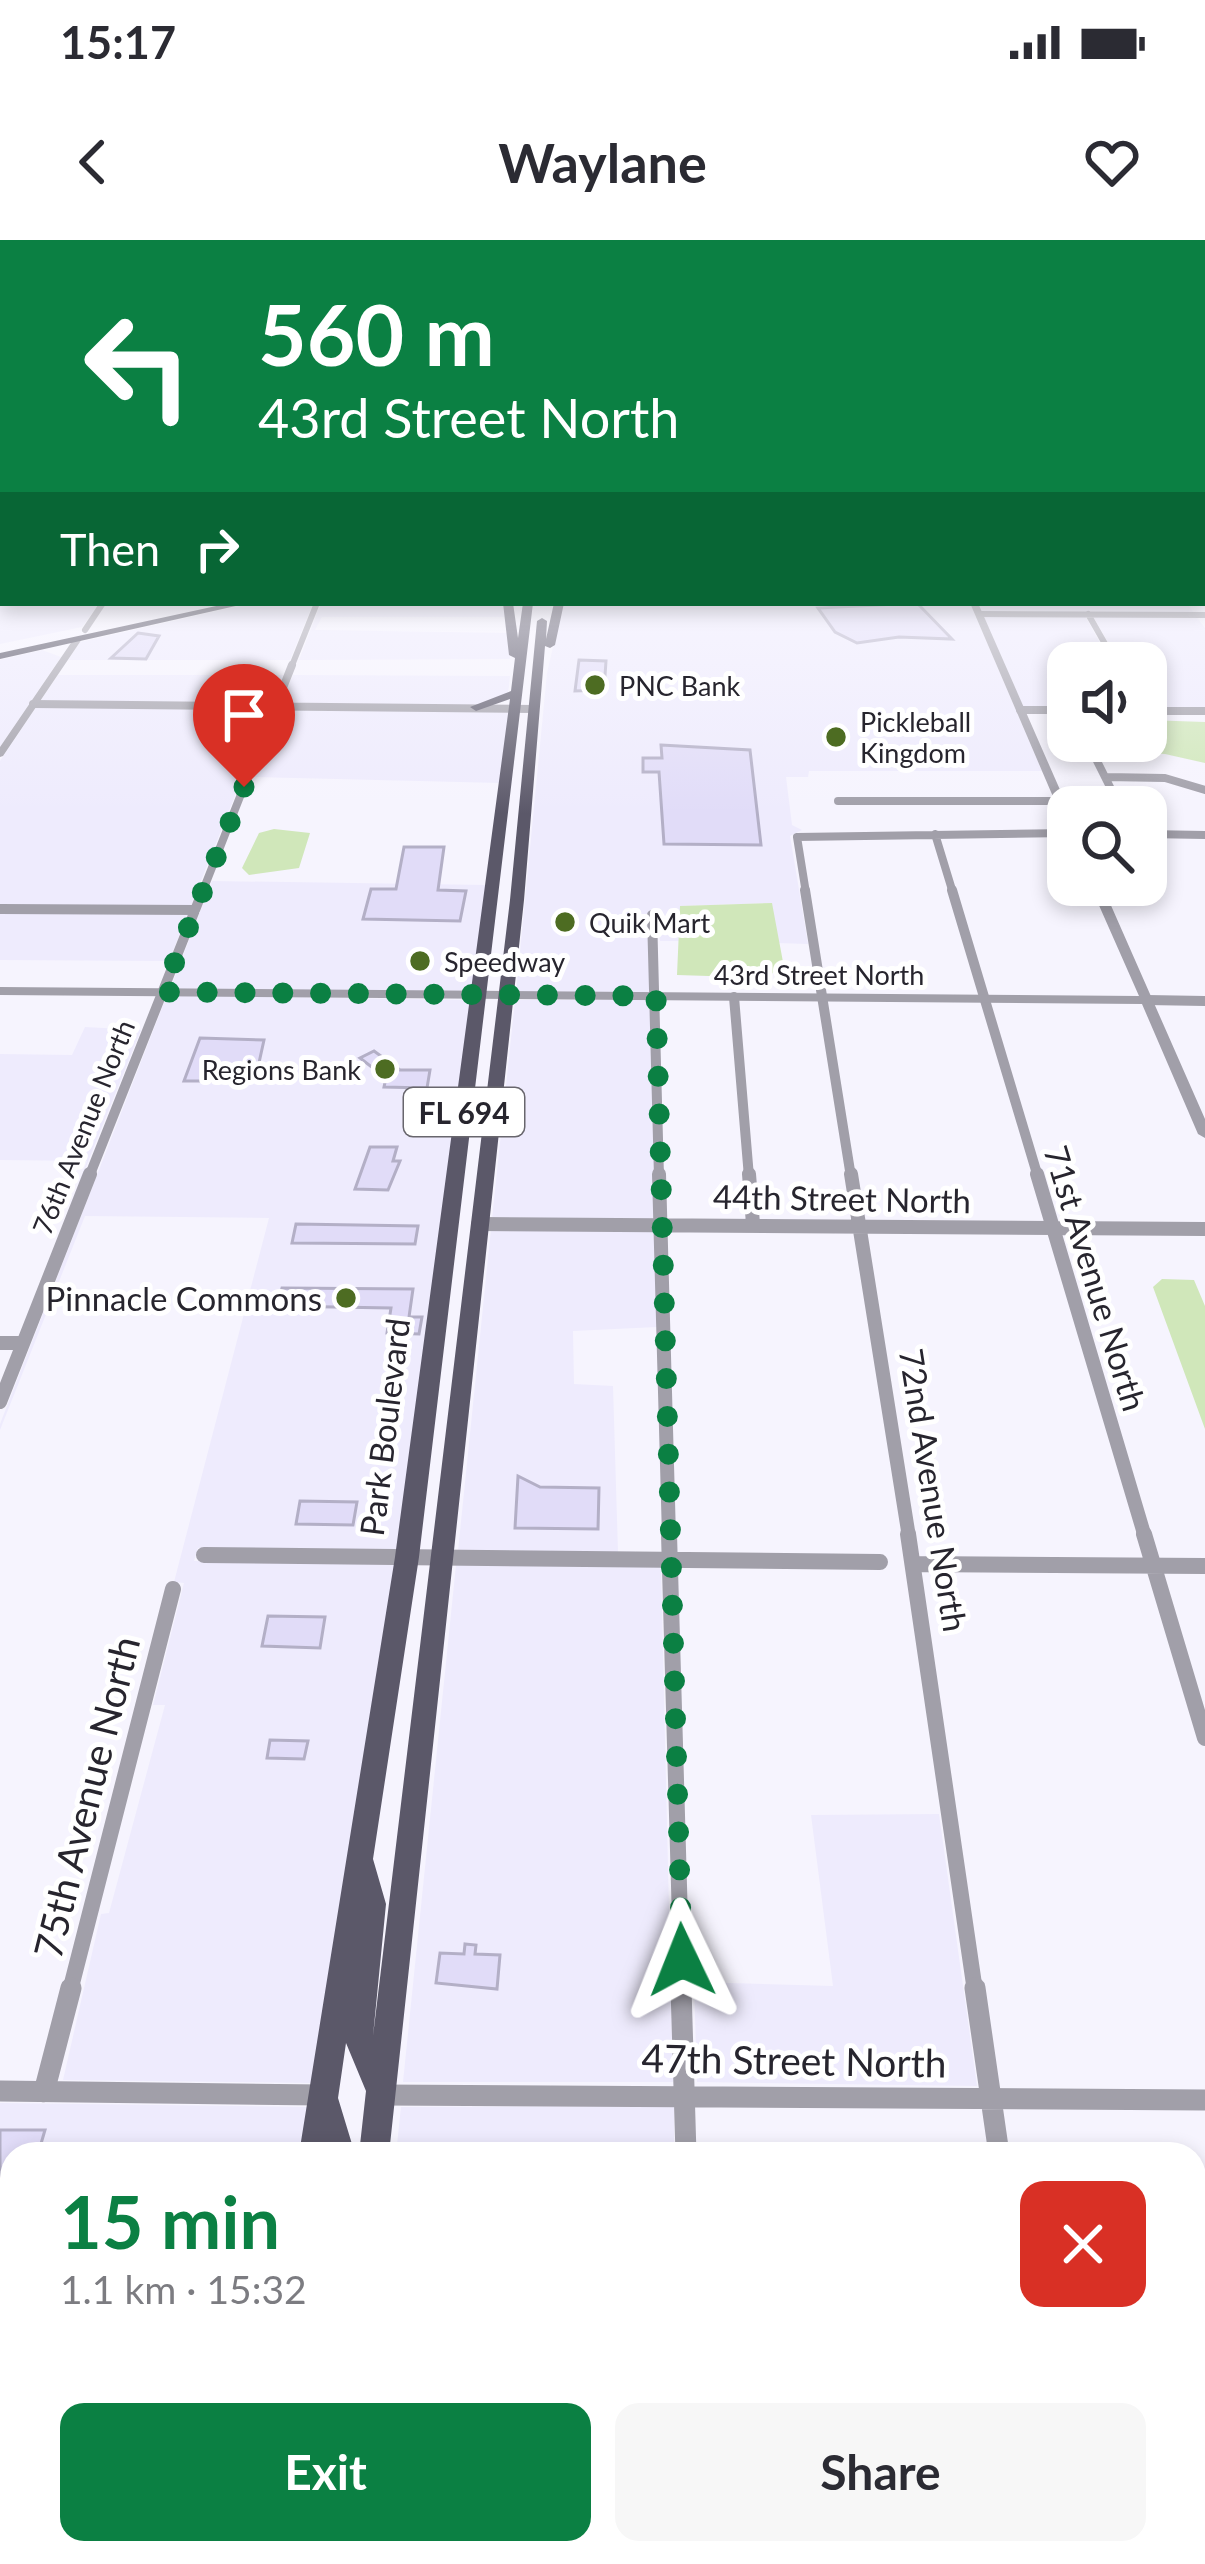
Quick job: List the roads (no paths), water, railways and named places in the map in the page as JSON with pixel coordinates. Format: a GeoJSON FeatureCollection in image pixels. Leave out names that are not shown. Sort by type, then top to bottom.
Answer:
{"type":"FeatureCollection","features":[{"type":"Feature","properties":{"kind":"highway"},"geometry":{"type":"LineString","coordinates":[[0,652],[200,606]]}},
{"type":"Feature","properties":{"kind":"highway"},"geometry":{"type":"LineString","coordinates":[[0,652],[228,606]]}},
{"type":"Feature","properties":{"kind":"highway"},"geometry":{"type":"LineString","coordinates":[[38,647],[66,656]]}},
{"type":"Feature","properties":{"kind":"main road"},"geometry":{"type":"LineString","coordinates":[[476,707],[515,701],[508,606]]}},
{"type":"Feature","properties":{"kind":"main road","name":"FL 694"},"geometry":{"type":"LineString","coordinates":[[515,701],[528,606]]}},
{"type":"Feature","properties":{"kind":"main road","name":"FL 694"},"geometry":{"type":"LineString","coordinates":[[376,2142],[501,997],[517,900],[542,606]]}},
{"type":"Feature","properties":{"kind":"main road"},"geometry":{"type":"LineString","coordinates":[[536,692],[558,606]]}},
{"type":"Feature","properties":{"kind":"main road","name":"Park Boulevard"},"geometry":{"type":"LineString","coordinates":[[316,2142],[407,1557],[515,701]]}},
{"type":"Feature","properties":{"kind":"main road"},"geometry":{"type":"LineString","coordinates":[[510,760],[517,772],[511,824],[523,833]]}},
{"type":"Feature","properties":{"kind":"main road"},"geometry":{"type":"LineString","coordinates":[[501,835],[509,839],[505,878],[517,900]]}},
{"type":"Feature","properties":{"kind":"main road"},"geometry":{"type":"LineString","coordinates":[[455,1179],[463,1188],[465,1212],[478,1224]]}},
{"type":"Feature","properties":{"kind":"main road"},"geometry":{"type":"LineString","coordinates":[[447,1246],[458,1258],[459,1281],[470,1298]]}},
{"type":"Feature","properties":{"kind":"main road"},"geometry":{"type":"LineString","coordinates":[[360,1855],[372,1904],[358,2036],[382,2095]]}},
{"type":"Feature","properties":{"kind":"main road"},"geometry":{"type":"LineString","coordinates":[[322,2095],[336,2142]]}},
{"type":"Feature","properties":{"kind":"street"},"geometry":{"type":"LineString","coordinates":[[0,754],[101,606]]}},
{"type":"Feature","properties":{"kind":"street","name":"76th Avenue North"},"geometry":{"type":"LineString","coordinates":[[0,1402],[316,606]]}},
{"type":"Feature","properties":{"kind":"street"},"geometry":{"type":"LineString","coordinates":[[1053,786],[976,609],[1203,617]]}},
{"type":"Feature","properties":{"kind":"street"},"geometry":{"type":"LineString","coordinates":[[1088,614],[1104,642]]}},
{"type":"Feature","properties":{"kind":"street"},"geometry":{"type":"LineString","coordinates":[[515,701],[535,709]]}},
{"type":"Feature","properties":{"kind":"street"},"geometry":{"type":"LineString","coordinates":[[33,704],[476,707]]}},
{"type":"Feature","properties":{"kind":"street"},"geometry":{"type":"LineString","coordinates":[[1020,710],[1047,710]]}},
{"type":"Feature","properties":{"kind":"street"},"geometry":{"type":"LineString","coordinates":[[1167,711],[1205,711]]}},
{"type":"Feature","properties":{"kind":"street"},"geometry":{"type":"LineString","coordinates":[[1098,762],[1110,786]]}},
{"type":"Feature","properties":{"kind":"street"},"geometry":{"type":"LineString","coordinates":[[1106,777],[1165,778],[1205,790]]}},
{"type":"Feature","properties":{"kind":"street"},"geometry":{"type":"LineString","coordinates":[[838,801],[1047,802]]}},
{"type":"Feature","properties":{"kind":"street"},"geometry":{"type":"LineString","coordinates":[[935,834],[1047,833]]}},
{"type":"Feature","properties":{"kind":"street","name":"72nd Avenue North"},"geometry":{"type":"LineString","coordinates":[[935,834],[796,837],[913,1564],[998,2142]]}},
{"type":"Feature","properties":{"kind":"street","name":"71st Avenue North"},"geometry":{"type":"LineString","coordinates":[[935,834],[1205,1738]]}},
{"type":"Feature","properties":{"kind":"street"},"geometry":{"type":"LineString","coordinates":[[1167,834],[1205,835]]}},
{"type":"Feature","properties":{"kind":"street"},"geometry":{"type":"LineString","coordinates":[[1105,906],[1205,1134]]}},
{"type":"Feature","properties":{"kind":"street"},"geometry":{"type":"LineString","coordinates":[[0,909],[195,910]]}},
{"type":"Feature","properties":{"kind":"street"},"geometry":{"type":"LineString","coordinates":[[652,915],[686,2142]]}},
{"type":"Feature","properties":{"kind":"street","name":"43rd Street North"},"geometry":{"type":"LineString","coordinates":[[0,991],[1205,1001]]}},
{"type":"Feature","properties":{"kind":"street"},"geometry":{"type":"LineString","coordinates":[[734,997],[753,1224]]}},
{"type":"Feature","properties":{"kind":"street","name":"44th Street North"},"geometry":{"type":"LineString","coordinates":[[478,1224],[1205,1229]]}},
{"type":"Feature","properties":{"kind":"street"},"geometry":{"type":"LineString","coordinates":[[0,1343],[23,1343]]}},
{"type":"Feature","properties":{"kind":"street"},"geometry":{"type":"LineString","coordinates":[[204,1555],[880,1562]]}},
{"type":"Feature","properties":{"kind":"street"},"geometry":{"type":"LineString","coordinates":[[913,1564],[1205,1567]]}},
{"type":"Feature","properties":{"kind":"street","name":"75th Avenue North"},"geometry":{"type":"LineString","coordinates":[[44,2092],[173,1589]]}},
{"type":"Feature","properties":{"kind":"street"},"geometry":{"type":"LineString","coordinates":[[0,2091],[322,2095]]}},
{"type":"Feature","properties":{"kind":"street","name":"47th Street North"},"geometry":{"type":"LineString","coordinates":[[382,2095],[1205,2100]]}},
{"type":"Feature","properties":{"kind":"place","name":"PNC Bank"},"geometry":{"type":"Point","coordinates":[595,685]}},
{"type":"Feature","properties":{"kind":"place","name":"Pickleball Kingdom"},"geometry":{"type":"Point","coordinates":[836,737]}},
{"type":"Feature","properties":{"kind":"place","name":"Quik Mart"},"geometry":{"type":"Point","coordinates":[565,922]}},
{"type":"Feature","properties":{"kind":"place","name":"Speedway"},"geometry":{"type":"Point","coordinates":[420,961]}},
{"type":"Feature","properties":{"kind":"place","name":"Regions Bank"},"geometry":{"type":"Point","coordinates":[385,1069]}},
{"type":"Feature","properties":{"kind":"place","name":"Pinnacle Commons"},"geometry":{"type":"Point","coordinates":[346,1298]}}]}
